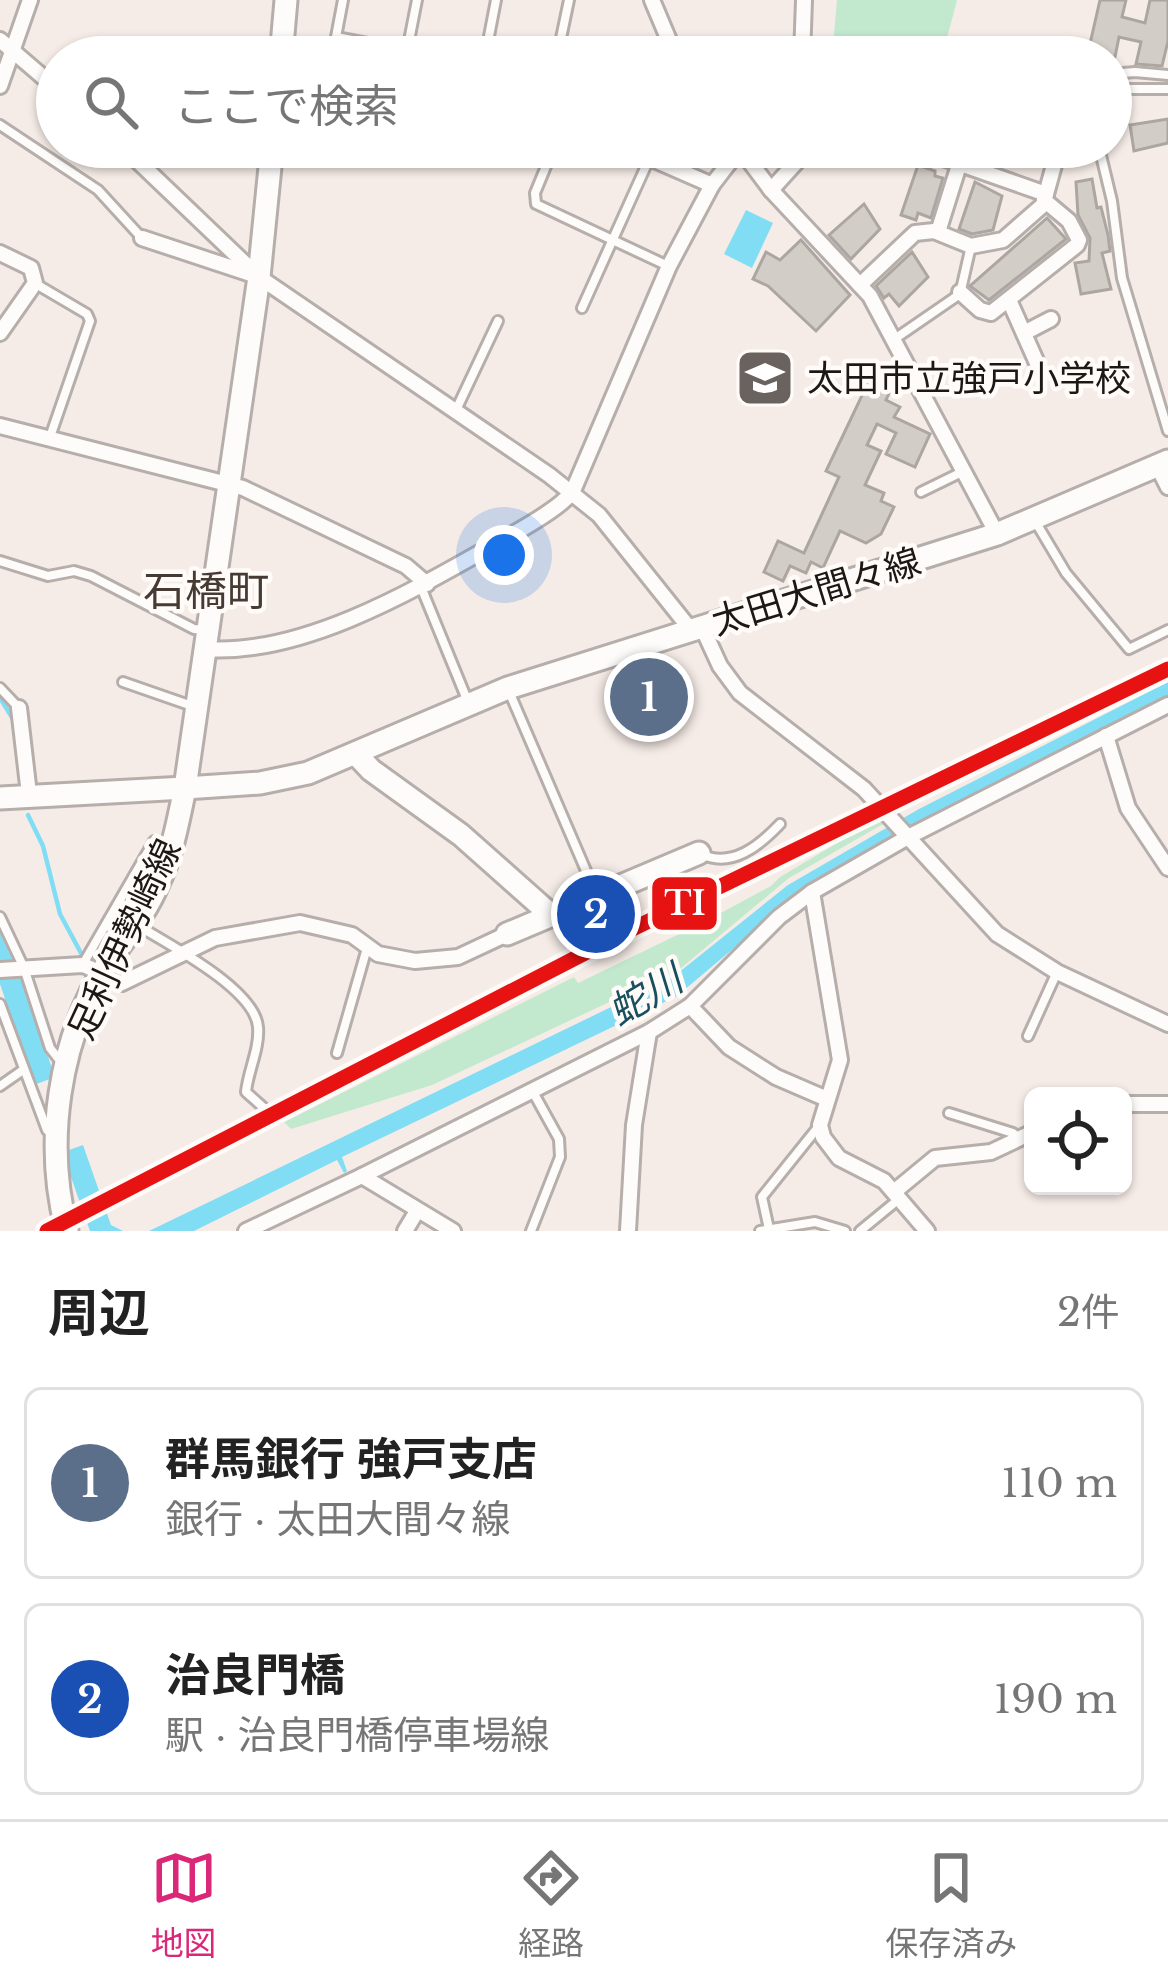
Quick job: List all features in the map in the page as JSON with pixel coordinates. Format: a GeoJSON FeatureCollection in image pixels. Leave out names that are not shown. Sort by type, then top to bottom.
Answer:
{"type":"FeatureCollection","features":[{"type":"Feature","properties":{"kind":"main road"},"geometry":{"type":"LineString","coordinates":[[282,36],[286,0]]}},
{"type":"Feature","properties":{"kind":"main road","name":"足利伊勢崎線"},"geometry":{"type":"LineString","coordinates":[[67,1231],[56,1183],[54,1137],[92,969],[136,924],[166,863],[185,788],[259,277],[270,168]]}},
{"type":"Feature","properties":{"kind":"main road","name":"太田大間々線"},"geometry":{"type":"LineString","coordinates":[[0,798],[286,778],[357,755],[508,688],[997,534],[1162,463]]}},
{"type":"Feature","properties":{"kind":"main road"},"geometry":{"type":"LineString","coordinates":[[357,755],[461,835],[550,914]]}},
{"type":"Feature","properties":{"kind":"main road"},"geometry":{"type":"LineString","coordinates":[[507,934],[700,853]]}},
{"type":"Feature","properties":{"kind":"street"},"geometry":{"type":"LineString","coordinates":[[0,86],[30,0]]}},
{"type":"Feature","properties":{"kind":"street"},"geometry":{"type":"LineString","coordinates":[[652,0],[667,36]]}},
{"type":"Feature","properties":{"kind":"street"},"geometry":{"type":"LineString","coordinates":[[802,36],[803,0]]}},
{"type":"Feature","properties":{"kind":"street"},"geometry":{"type":"LineString","coordinates":[[0,40],[36,71]]}},
{"type":"Feature","properties":{"kind":"street"},"geometry":{"type":"LineString","coordinates":[[145,168],[259,277],[572,493],[630,549],[696,629],[740,693],[864,789],[997,934],[1057,972],[1168,1024]]}},
{"type":"Feature","properties":{"kind":"street"},"geometry":{"type":"LineString","coordinates":[[673,168],[712,185]]}},
{"type":"Feature","properties":{"kind":"street"},"geometry":{"type":"LineString","coordinates":[[206,640],[240,652],[340,622],[424,585],[548,514],[572,493],[669,266],[725,168]]}},
{"type":"Feature","properties":{"kind":"street"},"geometry":{"type":"LineString","coordinates":[[754,168],[860,285],[896,338],[997,534]]}},
{"type":"Feature","properties":{"kind":"street"},"geometry":{"type":"LineString","coordinates":[[771,190],[791,168]]}},
{"type":"Feature","properties":{"kind":"street"},"geometry":{"type":"LineString","coordinates":[[938,232],[958,168]]}},
{"type":"Feature","properties":{"kind":"street"},"geometry":{"type":"LineString","coordinates":[[960,292],[980,310],[991,313],[1079,240],[1070,221],[1045,197],[967,168]]}},
{"type":"Feature","properties":{"kind":"street"},"geometry":{"type":"LineString","coordinates":[[860,285],[916,232],[938,232],[971,246],[1004,240],[1037,213],[1053,168]]}},
{"type":"Feature","properties":{"kind":"street"},"geometry":{"type":"LineString","coordinates":[[142,238],[259,277]]}},
{"type":"Feature","properties":{"kind":"street"},"geometry":{"type":"LineString","coordinates":[[0,253],[31,268],[35,283],[0,333]]}},
{"type":"Feature","properties":{"kind":"street"},"geometry":{"type":"LineString","coordinates":[[1009,301],[1037,363]]}},
{"type":"Feature","properties":{"kind":"street"},"geometry":{"type":"LineString","coordinates":[[1024,333],[1051,319]]}},
{"type":"Feature","properties":{"kind":"street"},"geometry":{"type":"LineString","coordinates":[[0,426],[254,492],[406,566],[424,585]]}},
{"type":"Feature","properties":{"kind":"street"},"geometry":{"type":"LineString","coordinates":[[1162,463],[1168,487]]}},
{"type":"Feature","properties":{"kind":"street"},"geometry":{"type":"LineString","coordinates":[[246,1231],[649,1032],[690,1006],[779,917],[812,892],[906,836],[1168,705]]}},
{"type":"Feature","properties":{"kind":"street"},"geometry":{"type":"LineString","coordinates":[[19,708],[29,794]]}},
{"type":"Feature","properties":{"kind":"street"},"geometry":{"type":"LineString","coordinates":[[1106,736],[1128,808],[1168,868]]}},
{"type":"Feature","properties":{"kind":"street"},"geometry":{"type":"LineString","coordinates":[[812,892],[840,1060],[820,1125],[823,1136],[839,1158],[884,1181],[928,1231]]}},
{"type":"Feature","properties":{"kind":"street"},"geometry":{"type":"LineString","coordinates":[[0,970],[92,969],[122,983],[214,938],[300,923],[352,935],[378,954],[415,961],[448,959],[507,934]]}},
{"type":"Feature","properties":{"kind":"street"},"geometry":{"type":"LineString","coordinates":[[690,1006],[729,1047],[776,1077],[827,1099]]}},
{"type":"Feature","properties":{"kind":"street"},"geometry":{"type":"LineString","coordinates":[[628,1231],[634,1124],[649,1032]]}},
{"type":"Feature","properties":{"kind":"street"},"geometry":{"type":"LineString","coordinates":[[1132,1104],[1168,1104]]}},
{"type":"Feature","properties":{"kind":"street"},"geometry":{"type":"LineString","coordinates":[[898,1195],[935,1158],[991,1152],[1024,1137]]}},
{"type":"Feature","properties":{"kind":"street"},"geometry":{"type":"LineString","coordinates":[[362,1176],[453,1231]]}},
{"type":"Feature","properties":{"kind":"street"},"geometry":{"type":"LineString","coordinates":[[405,1231],[417,1210]]}},
{"type":"Feature","properties":{"kind":"lane"},"geometry":{"type":"LineString","coordinates":[[336,36],[343,0]]}},
{"type":"Feature","properties":{"kind":"lane"},"geometry":{"type":"LineString","coordinates":[[410,36],[417,0]]}},
{"type":"Feature","properties":{"kind":"lane"},"geometry":{"type":"LineString","coordinates":[[489,36],[496,0]]}},
{"type":"Feature","properties":{"kind":"lane"},"geometry":{"type":"LineString","coordinates":[[561,36],[569,0]]}},
{"type":"Feature","properties":{"kind":"lane"},"geometry":{"type":"LineString","coordinates":[[1132,72],[1168,75]]}},
{"type":"Feature","properties":{"kind":"lane"},"geometry":{"type":"LineString","coordinates":[[1132,89],[1168,89]]}},
{"type":"Feature","properties":{"kind":"lane"},"geometry":{"type":"LineString","coordinates":[[0,125],[36,149]]}},
{"type":"Feature","properties":{"kind":"lane"},"geometry":{"type":"LineString","coordinates":[[65,168],[98,190],[142,238]]}},
{"type":"Feature","properties":{"kind":"lane"},"geometry":{"type":"LineString","coordinates":[[545,168],[535,193],[536,204],[669,266]]}},
{"type":"Feature","properties":{"kind":"lane"},"geometry":{"type":"LineString","coordinates":[[582,308],[645,168]]}},
{"type":"Feature","properties":{"kind":"lane"},"geometry":{"type":"LineString","coordinates":[[1104,168],[1122,278],[1168,431]]}},
{"type":"Feature","properties":{"kind":"lane"},"geometry":{"type":"LineString","coordinates":[[896,338],[960,292],[971,246]]}},
{"type":"Feature","properties":{"kind":"lane"},"geometry":{"type":"LineString","coordinates":[[35,283],[87,314],[89,321],[49,438]]}},
{"type":"Feature","properties":{"kind":"lane"},"geometry":{"type":"LineString","coordinates":[[455,411],[498,321]]}},
{"type":"Feature","properties":{"kind":"lane"},"geometry":{"type":"LineString","coordinates":[[921,492],[966,470]]}},
{"type":"Feature","properties":{"kind":"lane"},"geometry":{"type":"LineString","coordinates":[[1034,519],[1066,573],[1129,649],[1168,630]]}},
{"type":"Feature","properties":{"kind":"lane"},"geometry":{"type":"LineString","coordinates":[[0,561],[48,576],[74,571],[91,576],[194,628],[206,640]]}},
{"type":"Feature","properties":{"kind":"lane"},"geometry":{"type":"LineString","coordinates":[[424,585],[468,703]]}},
{"type":"Feature","properties":{"kind":"lane"},"geometry":{"type":"LineString","coordinates":[[123,682],[196,707]]}},
{"type":"Feature","properties":{"kind":"lane"},"geometry":{"type":"LineString","coordinates":[[0,688],[19,708]]}},
{"type":"Feature","properties":{"kind":"lane"},"geometry":{"type":"LineString","coordinates":[[508,688],[596,894]]}},
{"type":"Feature","properties":{"kind":"lane"},"geometry":{"type":"LineString","coordinates":[[700,853],[709,858],[747,853],[780,824]]}},
{"type":"Feature","properties":{"kind":"lane"},"geometry":{"type":"LineString","coordinates":[[92,969],[154,841]]}},
{"type":"Feature","properties":{"kind":"lane"},"geometry":{"type":"LineString","coordinates":[[0,917],[50,1048],[61,1063],[68,1064]]}},
{"type":"Feature","properties":{"kind":"lane"},"geometry":{"type":"LineString","coordinates":[[136,924],[251,1005],[259,1024],[246,1092],[265,1109]]}},
{"type":"Feature","properties":{"kind":"lane"},"geometry":{"type":"LineString","coordinates":[[337,1053],[367,948]]}},
{"type":"Feature","properties":{"kind":"lane"},"geometry":{"type":"LineString","coordinates":[[1028,1036],[1057,972]]}},
{"type":"Feature","properties":{"kind":"lane"},"geometry":{"type":"LineString","coordinates":[[0,1004],[47,1130],[54,1137]]}},
{"type":"Feature","properties":{"kind":"lane"},"geometry":{"type":"LineString","coordinates":[[0,1086],[23,1069]]}},
{"type":"Feature","properties":{"kind":"lane"},"geometry":{"type":"LineString","coordinates":[[531,1231],[560,1157],[560,1139],[532,1092]]}},
{"type":"Feature","properties":{"kind":"lane"},"geometry":{"type":"LineString","coordinates":[[949,1113],[1024,1135]]}},
{"type":"Feature","properties":{"kind":"lane"},"geometry":{"type":"LineString","coordinates":[[820,1125],[762,1197],[764,1230],[815,1222],[845,1231]]}},
{"type":"Feature","properties":{"kind":"lane"},"geometry":{"type":"LineString","coordinates":[[860,1231],[898,1195]]}},
{"type":"Feature","properties":{"kind":"green space"},"geometry":{"type":"Polygon","coordinates":[[[837,0],[957,0],[948,36],[834,36],[837,0]]]}},
{"type":"Feature","properties":{"kind":"green space"},"geometry":{"type":"Polygon","coordinates":[[[881,817],[885,823],[789,878],[680,969],[432,1085],[291,1129],[284,1122],[574,977],[578,983],[704,922],[881,817]]]}},
{"type":"Feature","properties":{"kind":"water"},"geometry":{"type":"Polygon","coordinates":[[[746,210],[773,223],[752,268],[724,254],[746,210]]]}},
{"type":"Feature","properties":{"kind":"water","name":"蛇川"},"geometry":{"type":"Polygon","coordinates":[[[1168,682],[1168,696],[894,835],[804,889],[677,996],[342,1157],[344,1173],[337,1160],[194,1231],[149,1231],[673,977],[788,885],[919,809],[1168,682]]]}},
{"type":"Feature","properties":{"kind":"water"},"geometry":{"type":"Polygon","coordinates":[[[0,933],[55,1077],[34,1085],[0,984],[0,933]]]}},
{"type":"Feature","properties":{"kind":"water"},"geometry":{"type":"Polygon","coordinates":[[[83,1145],[111,1225],[123,1231],[90,1231],[66,1163],[66,1151],[83,1145]]]}},
{"type":"Feature","properties":{"kind":"building"},"geometry":{"type":"Polygon","coordinates":[[[1100,0],[1126,0],[1122,17],[1145,23],[1150,0],[1168,0],[1168,41],[1162,66],[1136,64],[1141,42],[1132,36],[1092,36],[1100,0]]]}},
{"type":"Feature","properties":{"kind":"building"},"geometry":{"type":"Polygon","coordinates":[[[1168,119],[1168,143],[1134,151],[1132,125],[1168,119]]]}},
{"type":"Feature","properties":{"kind":"building"},"geometry":{"type":"Polygon","coordinates":[[[917,168],[935,171],[935,176],[943,178],[931,218],[918,213],[916,220],[901,215],[917,168]]]}},
{"type":"Feature","properties":{"kind":"building"},"geometry":{"type":"Polygon","coordinates":[[[1092,179],[1108,235],[1110,251],[1102,253],[1111,289],[1081,294],[1075,263],[1089,261],[1090,238],[1078,215],[1076,182],[1092,179]]]}},
{"type":"Feature","properties":{"kind":"building"},"geometry":{"type":"Polygon","coordinates":[[[975,182],[1002,196],[993,230],[972,234],[959,229],[975,182]]]}},
{"type":"Feature","properties":{"kind":"building"},"geometry":{"type":"Polygon","coordinates":[[[864,204],[880,229],[851,259],[829,235],[864,204]]]}},
{"type":"Feature","properties":{"kind":"building"},"geometry":{"type":"Polygon","coordinates":[[[1047,218],[1066,239],[989,300],[970,286],[1047,218]]]}},
{"type":"Feature","properties":{"kind":"building"},"geometry":{"type":"Polygon","coordinates":[[[801,240],[850,295],[816,331],[768,286],[753,279],[766,252],[780,260],[801,240]]]}},
{"type":"Feature","properties":{"kind":"building"},"geometry":{"type":"Polygon","coordinates":[[[912,252],[928,277],[899,306],[889,294],[884,298],[876,286],[912,252]]]}},
{"type":"Feature","properties":{"kind":"building"},"geometry":{"type":"Polygon","coordinates":[[[876,366],[897,376],[886,400],[900,407],[894,417],[930,434],[915,467],[886,454],[896,433],[877,424],[867,445],[881,451],[865,485],[884,493],[881,501],[894,507],[881,534],[866,543],[840,531],[823,568],[811,562],[806,573],[790,566],[783,581],[764,572],[778,541],[804,553],[839,477],[826,471],[876,366]]]}},
{"type":"Feature","properties":{"kind":"waterway"},"geometry":{"type":"LineString","coordinates":[[0,698],[13,719],[19,767]]}},
{"type":"Feature","properties":{"kind":"waterway"},"geometry":{"type":"LineString","coordinates":[[28,815],[43,846],[60,914],[82,955]]}},
{"type":"Feature","properties":{"kind":"transit line","name":"TI"},"geometry":{"type":"LineString","coordinates":[[47,1231],[618,936],[1168,669]]}},
{"type":"Feature","properties":{"kind":"place","name":"太田市立強戸小学校"},"geometry":{"type":"Point","coordinates":[765,378]}},
{"type":"Feature","properties":{"kind":"place","name":"群馬銀行 強戸支店"},"geometry":{"type":"Point","coordinates":[649,697]}},
{"type":"Feature","properties":{"kind":"place","name":"治良門橋"},"geometry":{"type":"Point","coordinates":[596,914]}},
{"type":"Feature","properties":{"kind":"district","name":"石橋町"},"geometry":{"type":"Point","coordinates":[206,591]}}]}
